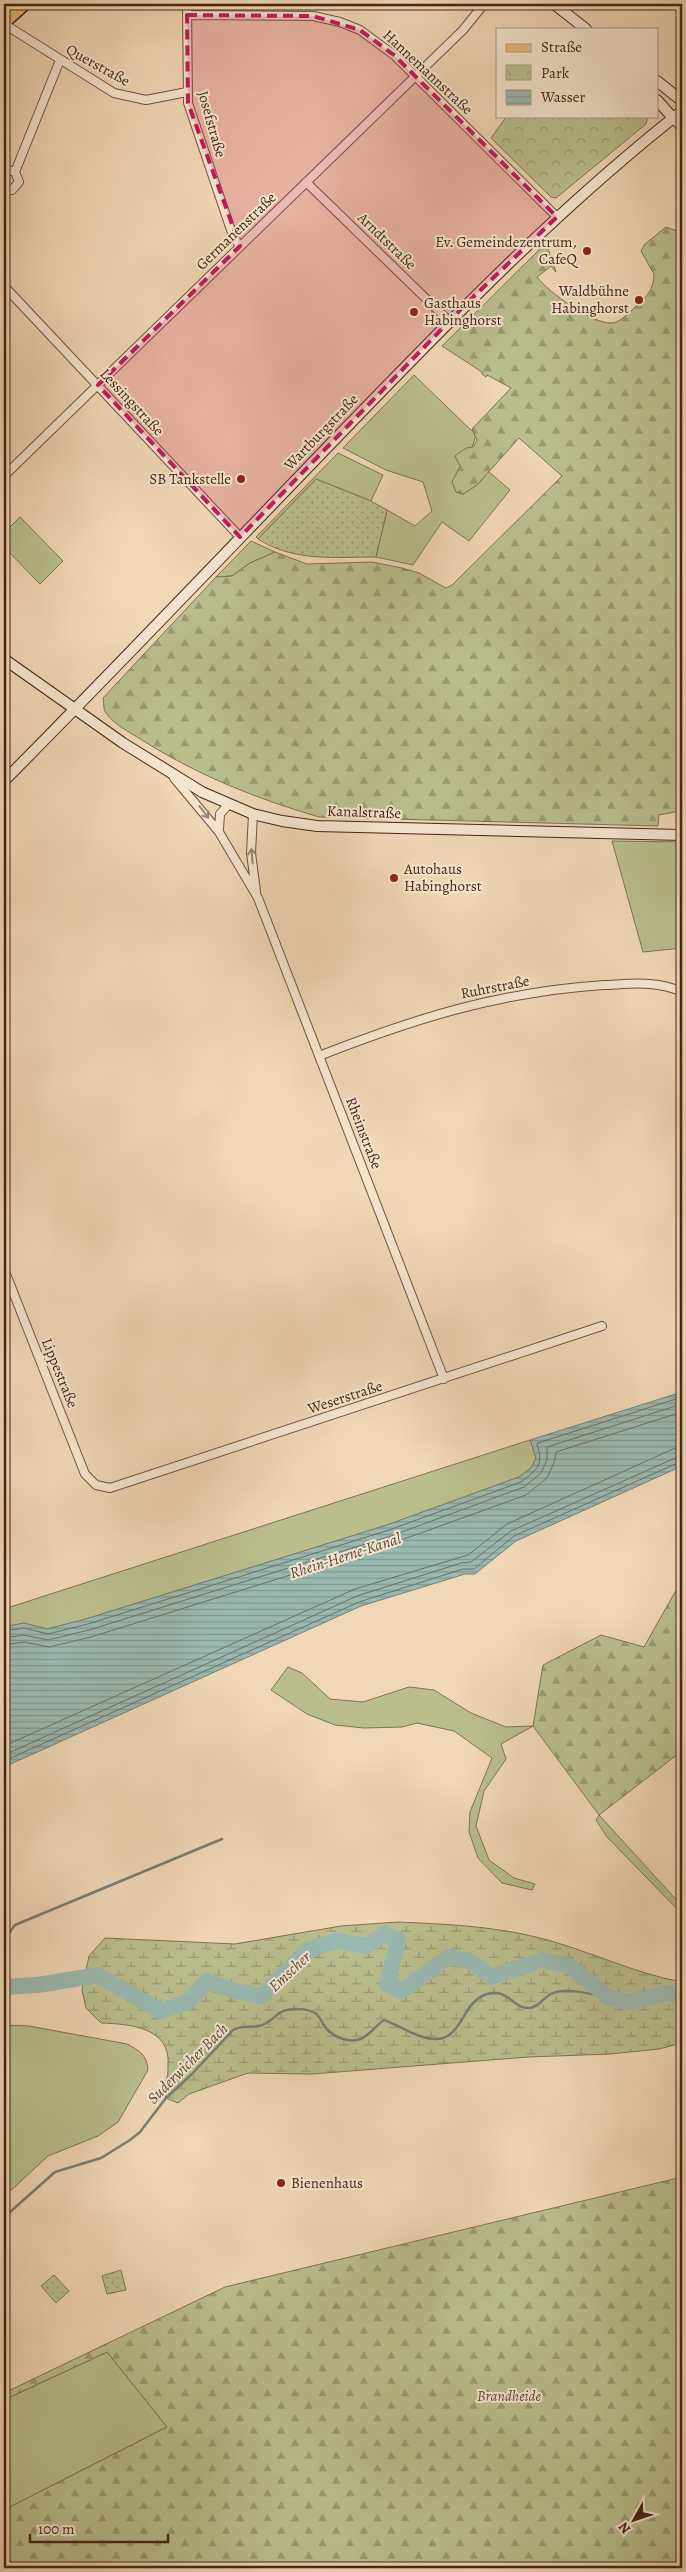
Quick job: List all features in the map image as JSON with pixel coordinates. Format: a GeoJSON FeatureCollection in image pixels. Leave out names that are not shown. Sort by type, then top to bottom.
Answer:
{"type":"FeatureCollection","features":[{"type":"Feature","properties":{"kind":"main road"},"geometry":{"type":"LineString","coordinates":[[4,23],[25,4]]}},
{"type":"Feature","properties":{"kind":"main road"},"geometry":{"type":"LineString","coordinates":[[554,4],[585,28]]}},
{"type":"Feature","properties":{"kind":"main road"},"geometry":{"type":"LineString","coordinates":[[658,82],[682,101]]}},
{"type":"Feature","properties":{"kind":"main road"},"geometry":{"type":"LineString","coordinates":[[658,101],[673,118]]}},
{"type":"Feature","properties":{"kind":"main road","name":"Wartburgstraße"},"geometry":{"type":"LineString","coordinates":[[4,781],[449,321],[557,217],[682,111]]}},
{"type":"Feature","properties":{"kind":"main road","name":"Kanalstraße"},"geometry":{"type":"LineString","coordinates":[[4,659],[172,775],[228,805],[253,814],[282,821],[317,826],[682,835]]}},
{"type":"Feature","properties":{"kind":"street","name":"Josefstraße"},"geometry":{"type":"LineString","coordinates":[[188,4],[188,103],[230,227],[240,246]]}},
{"type":"Feature","properties":{"kind":"street","name":"Germanenstraße"},"geometry":{"type":"LineString","coordinates":[[4,476],[463,30],[484,4]]}},
{"type":"Feature","properties":{"kind":"street","name":"Hannemannstraße"},"geometry":{"type":"LineString","coordinates":[[187,15],[299,16],[340,22],[378,42],[415,76],[557,217]]}},
{"type":"Feature","properties":{"kind":"street","name":"Querstraße"},"geometry":{"type":"LineString","coordinates":[[4,23],[102,86],[128,97],[160,98],[187,92]]}},
{"type":"Feature","properties":{"kind":"street"},"geometry":{"type":"LineString","coordinates":[[4,189],[12,190],[19,182],[15,172],[60,60]]}},
{"type":"Feature","properties":{"kind":"street"},"geometry":{"type":"LineString","coordinates":[[673,118],[682,129]]}},
{"type":"Feature","properties":{"kind":"street"},"geometry":{"type":"LineString","coordinates":[[4,172],[8,170],[15,172]]}},
{"type":"Feature","properties":{"kind":"street","name":"Arndtstraße"},"geometry":{"type":"LineString","coordinates":[[306,182],[449,321]]}},
{"type":"Feature","properties":{"kind":"street","name":"Lessingstraße"},"geometry":{"type":"LineString","coordinates":[[4,286],[240,537]]}},
{"type":"Feature","properties":{"kind":"street","name":"Rheinstraße"},"geometry":{"type":"LineString","coordinates":[[172,775],[219,832],[258,898],[444,1379]]}},
{"type":"Feature","properties":{"kind":"street"},"geometry":{"type":"LineString","coordinates":[[219,832],[218,822],[220,814],[228,805]]}},
{"type":"Feature","properties":{"kind":"street","name":"Rheinstraße"},"geometry":{"type":"LineString","coordinates":[[253,814],[251,853],[258,898]]}},
{"type":"Feature","properties":{"kind":"street","name":"Ruhrstraße"},"geometry":{"type":"LineString","coordinates":[[320,1056],[424,1017],[485,1002],[566,988],[638,982],[675,988],[682,992]]}},
{"type":"Feature","properties":{"kind":"street","name":"Lippestraße"},"geometry":{"type":"LineString","coordinates":[[4,1269],[85,1474],[96,1485]]}},
{"type":"Feature","properties":{"kind":"street","name":"Weserstraße"},"geometry":{"type":"LineString","coordinates":[[96,1485],[110,1488],[602,1326]]}},
{"type":"Feature","properties":{"kind":"highlighted area"},"geometry":{"type":"Polygon","coordinates":[[[187,15],[313,16],[360,30],[394,55],[557,217],[468,302],[240,537],[98,385],[240,246],[188,103],[187,15]]]}},
{"type":"Feature","properties":{"kind":"green space"},"geometry":{"type":"Polygon","coordinates":[[[506,118],[648,118],[646,124],[556,198],[551,197],[491,138],[506,118]]]}},
{"type":"Feature","properties":{"kind":"green space"},"geometry":{"type":"Polygon","coordinates":[[[666,227],[682,233],[682,809],[680,811],[659,815],[658,826],[319,817],[229,786],[187,766],[145,742],[109,717],[104,710],[103,698],[216,577],[232,576],[250,563],[275,552],[307,564],[372,562],[419,573],[446,588],[452,585],[562,476],[519,438],[477,485],[463,494],[456,492],[452,482],[460,466],[455,456],[466,448],[473,447],[477,440],[472,429],[511,388],[487,375],[486,377],[482,372],[442,346],[546,243],[556,272],[551,266],[537,277],[551,291],[583,313],[603,322],[614,323],[618,321],[628,314],[649,292],[654,274],[641,251],[645,244],[666,227]]]}},
{"type":"Feature","properties":{"kind":"green space"},"geometry":{"type":"Polygon","coordinates":[[[414,375],[475,434],[470,451],[453,482],[456,492],[463,494],[477,485],[488,471],[510,490],[469,541],[442,522],[413,565],[376,557],[387,510],[415,526],[432,511],[423,482],[386,470],[343,448],[414,375]]]}},
{"type":"Feature","properties":{"kind":"green space"},"geometry":{"type":"Polygon","coordinates":[[[338,453],[383,475],[371,501],[316,479],[258,539],[256,537],[338,453]]]}},
{"type":"Feature","properties":{"kind":"green space"},"geometry":{"type":"Polygon","coordinates":[[[316,479],[371,501],[387,510],[376,557],[315,557],[300,555],[286,552],[258,539],[316,479]]]}},
{"type":"Feature","properties":{"kind":"green space"},"geometry":{"type":"Polygon","coordinates":[[[20,517],[63,561],[40,584],[4,547],[4,533],[20,517]]]}},
{"type":"Feature","properties":{"kind":"green space"},"geometry":{"type":"Polygon","coordinates":[[[251,541],[275,552],[250,563],[232,576],[216,577],[251,541]]]}},
{"type":"Feature","properties":{"kind":"green space"},"geometry":{"type":"Polygon","coordinates":[[[612,841],[682,842],[682,948],[643,952],[612,841]]]}},
{"type":"Feature","properties":{"kind":"green space"},"geometry":{"type":"Polygon","coordinates":[[[530,1440],[536,1458],[531,1468],[519,1477],[387,1525],[86,1619],[47,1629],[24,1623],[4,1627],[4,1609],[530,1440]]]}},
{"type":"Feature","properties":{"kind":"green space"},"geometry":{"type":"Polygon","coordinates":[[[679,1585],[682,1585],[682,1751],[599,1815],[533,1726],[543,1665],[601,1635],[644,1647],[679,1585]]]}},
{"type":"Feature","properties":{"kind":"green space"},"geometry":{"type":"Polygon","coordinates":[[[288,1667],[302,1673],[330,1699],[363,1702],[409,1687],[434,1690],[471,1713],[506,1727],[533,1726],[501,1744],[506,1759],[484,1791],[476,1826],[489,1860],[514,1878],[535,1884],[532,1890],[502,1883],[478,1858],[469,1832],[470,1812],[492,1758],[454,1731],[417,1723],[402,1727],[364,1728],[335,1725],[307,1714],[271,1690],[288,1667]]]}},
{"type":"Feature","properties":{"kind":"green space"},"geometry":{"type":"Polygon","coordinates":[[[599,1815],[682,1906],[682,1914],[607,1837],[596,1820],[599,1815]]]}},
{"type":"Feature","properties":{"kind":"green space"},"geometry":{"type":"Polygon","coordinates":[[[398,1922],[467,1926],[519,1933],[555,1942],[645,1973],[682,1982],[682,2043],[659,2049],[610,2054],[528,2057],[312,2074],[248,2073],[189,2094],[178,2103],[166,2098],[161,2087],[166,2080],[168,2072],[167,2052],[163,2043],[156,2035],[135,2027],[101,2023],[86,2008],[82,1990],[89,1956],[105,1938],[235,1944],[341,1926],[398,1922]]]}},
{"type":"Feature","properties":{"kind":"green space"},"geometry":{"type":"Polygon","coordinates":[[[4,2025],[29,2026],[127,2044],[142,2054],[148,2070],[118,2122],[98,2136],[48,2156],[6,2195],[4,2194],[4,2025]]]}},
{"type":"Feature","properties":{"kind":"green space","name":"Brandheide"},"geometry":{"type":"Polygon","coordinates":[[[682,2177],[682,2568],[4,2568],[4,2510],[167,2427],[107,2352],[4,2400],[4,2393],[225,2287],[682,2177]]]}},
{"type":"Feature","properties":{"kind":"green space"},"geometry":{"type":"Polygon","coordinates":[[[121,2270],[126,2290],[107,2294],[102,2276],[121,2270]]]}},
{"type":"Feature","properties":{"kind":"green space"},"geometry":{"type":"Polygon","coordinates":[[[54,2275],[69,2291],[56,2303],[41,2286],[54,2275]]]}},
{"type":"Feature","properties":{"kind":"green space"},"geometry":{"type":"Polygon","coordinates":[[[107,2352],[167,2427],[4,2510],[4,2400],[107,2352]]]}},
{"type":"Feature","properties":{"kind":"water","name":"Rhein-Herne-Kanal"},"geometry":{"type":"Polygon","coordinates":[[[682,1392],[682,1466],[516,1541],[475,1574],[465,1574],[361,1606],[4,1767],[4,1627],[24,1623],[47,1629],[86,1619],[387,1525],[519,1477],[531,1468],[536,1458],[530,1440],[682,1392]]]}},
{"type":"Feature","properties":{"kind":"waterway"},"geometry":{"type":"LineString","coordinates":[[6,1937],[15,1925],[222,1839]]}},
{"type":"Feature","properties":{"kind":"waterway","name":"Emscher"},"geometry":{"type":"LineString","coordinates":[[4,1987],[38,1985],[98,1975],[160,2011],[188,2002],[207,1981],[235,1991],[262,1996],[309,1949],[336,1941],[366,1946],[385,1934],[398,1940],[387,1984],[401,1991],[449,1957],[472,1962],[491,1977],[542,1960],[570,1966],[608,1997],[630,2002],[666,1993],[682,1995]]}},
{"type":"Feature","properties":{"kind":"waterway","name":"Suderwicher Bach"},"geometry":{"type":"LineString","coordinates":[[4,2222],[10,2212],[55,2172],[101,2158],[140,2132],[166,2098],[236,2028],[262,2025],[281,2012],[298,2009],[315,2013],[329,2031],[344,2039],[361,2039],[384,2020],[423,2037],[436,2039],[446,2037],[454,2031],[471,2006],[487,1994],[501,1994],[519,2005],[529,2008],[532,2008],[551,1994],[564,1991],[608,1997]]}},
{"type":"Feature","properties":{"kind":"place","name":"Ev. Gemeindezentrum, CafeQ"},"geometry":{"type":"Point","coordinates":[587,251]}},
{"type":"Feature","properties":{"kind":"place","name":"Waldbühne Habinghorst"},"geometry":{"type":"Point","coordinates":[639,300]}},
{"type":"Feature","properties":{"kind":"place","name":"Gasthaus Habinghorst"},"geometry":{"type":"Point","coordinates":[414,312]}},
{"type":"Feature","properties":{"kind":"place","name":"SB Tankstelle"},"geometry":{"type":"Point","coordinates":[241,479]}},
{"type":"Feature","properties":{"kind":"place","name":"Autohaus Habinghorst"},"geometry":{"type":"Point","coordinates":[394,878]}},
{"type":"Feature","properties":{"kind":"place","name":"Bienenhaus"},"geometry":{"type":"Point","coordinates":[281,2183]}}]}
